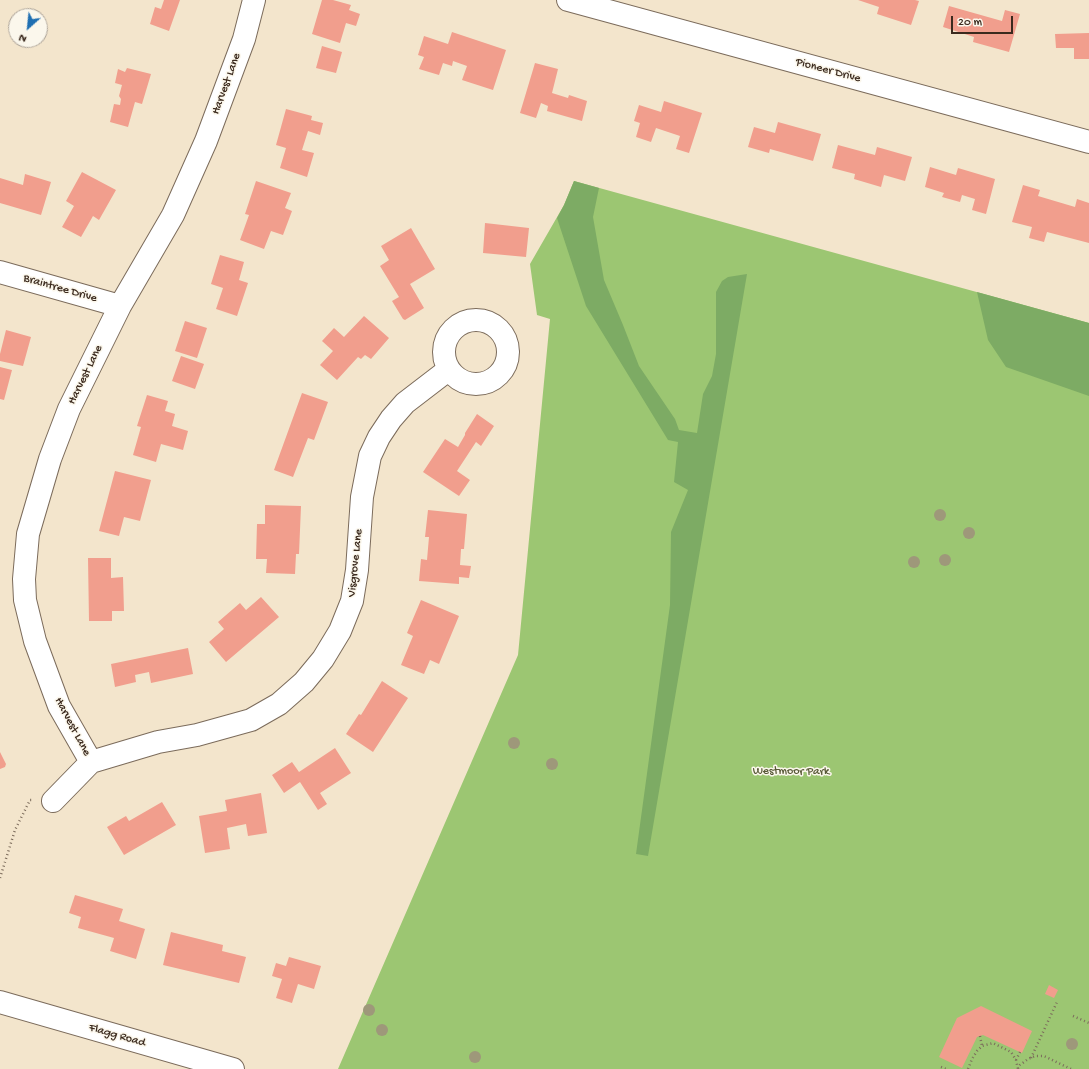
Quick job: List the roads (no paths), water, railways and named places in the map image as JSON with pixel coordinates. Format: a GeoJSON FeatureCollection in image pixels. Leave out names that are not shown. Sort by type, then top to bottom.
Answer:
{"type":"FeatureCollection","features":[{"type":"Feature","properties":{"kind":"street","name":"Harvest Lane"},"geometry":{"type":"LineString","coordinates":[[91,762],[59,706],[35,641],[25,600],[24,578],[28,534],[50,459],[69,408],[120,306],[173,215],[206,141],[244,39],[254,0]]}},
{"type":"Feature","properties":{"kind":"street","name":"Pioneer Drive"},"geometry":{"type":"LineString","coordinates":[[568,0],[1089,142]]}},
{"type":"Feature","properties":{"kind":"street","name":"Braintree Drive"},"geometry":{"type":"LineString","coordinates":[[0,272],[120,306]]}},
{"type":"Feature","properties":{"kind":"street","name":"Visgrove Lane"},"geometry":{"type":"LineString","coordinates":[[53,801],[91,762],[158,742],[197,735],[252,720],[280,704],[304,682],[323,659],[340,631],[352,601],[357,570],[362,497],[370,456],[379,437],[391,418],[405,403],[448,370]]}},
{"type":"Feature","properties":{"kind":"street","name":"Flagg Road"},"geometry":{"type":"LineString","coordinates":[[0,1002],[233,1069]]}},
{"type":"Feature","properties":{"kind":"park label","name":"Westmoor Park"},"geometry":{"type":"Point","coordinates":[791,772]}}]}
